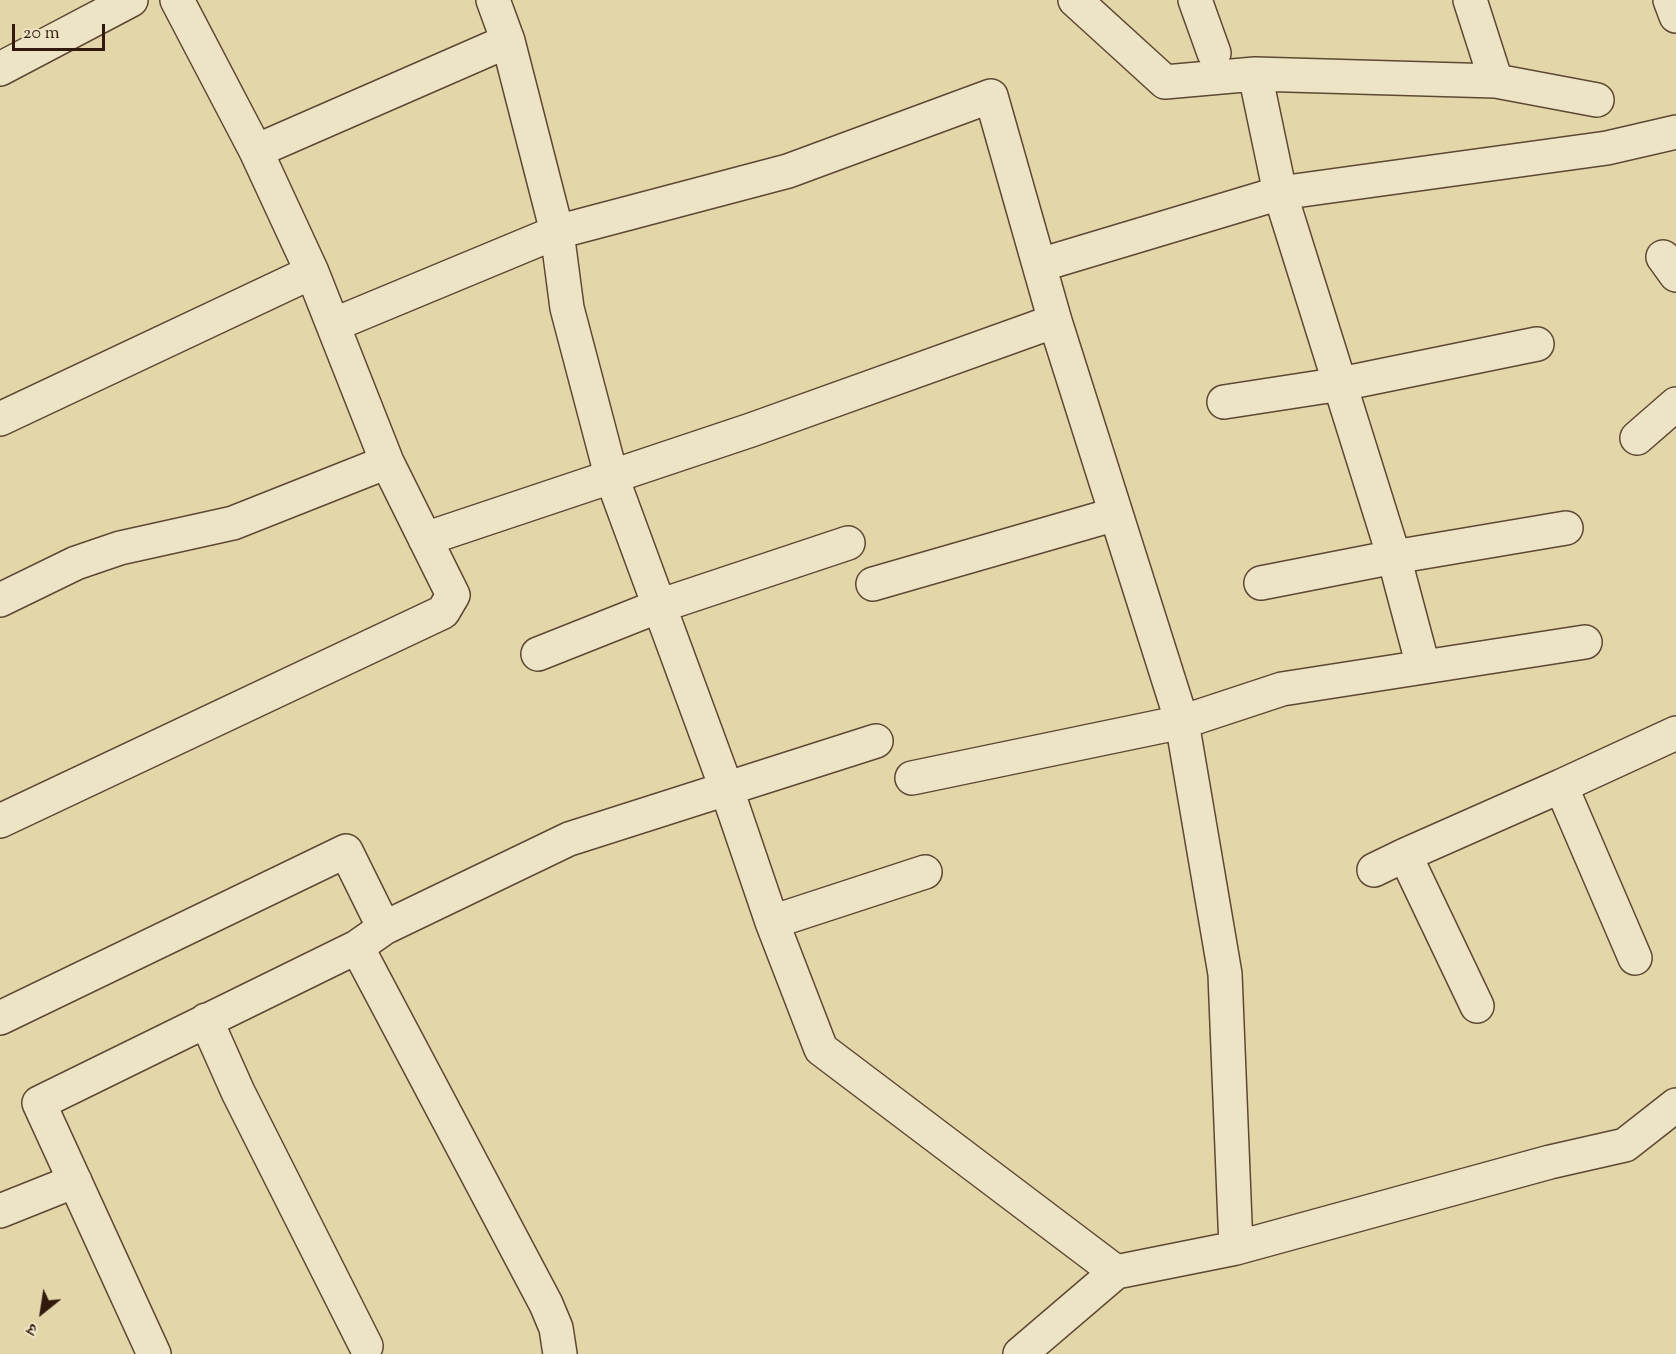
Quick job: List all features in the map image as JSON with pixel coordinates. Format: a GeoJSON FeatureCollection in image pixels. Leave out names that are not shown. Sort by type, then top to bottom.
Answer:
{"type":"FeatureCollection","features":[{"type":"Feature","properties":{"kind":"street"},"geometry":{"type":"LineString","coordinates":[[0,69],[131,0]]}},
{"type":"Feature","properties":{"kind":"street"},"geometry":{"type":"LineString","coordinates":[[0,821],[443,612],[453,595],[387,462],[312,272],[256,151],[177,0]]}},
{"type":"Feature","properties":{"kind":"street"},"geometry":{"type":"LineString","coordinates":[[493,0],[508,41],[557,232],[567,308],[611,475],[727,790],[772,922],[821,1049],[1116,1272]]}},
{"type":"Feature","properties":{"kind":"street"},"geometry":{"type":"LineString","coordinates":[[1075,0],[1164,82],[1255,74],[1496,81],[1597,100]]}},
{"type":"Feature","properties":{"kind":"street"},"geometry":{"type":"LineString","coordinates":[[1195,0],[1215,53]]}},
{"type":"Feature","properties":{"kind":"street"},"geometry":{"type":"LineString","coordinates":[[1470,0],[1496,81]]}},
{"type":"Feature","properties":{"kind":"street"},"geometry":{"type":"LineString","coordinates":[[1670,0],[1676,16]]}},
{"type":"Feature","properties":{"kind":"street"},"geometry":{"type":"LineString","coordinates":[[256,151],[508,41]]}},
{"type":"Feature","properties":{"kind":"street"},"geometry":{"type":"LineString","coordinates":[[1255,74],[1280,193],[1394,557],[1423,666]]}},
{"type":"Feature","properties":{"kind":"street"},"geometry":{"type":"LineString","coordinates":[[333,326],[557,232],[788,171],[991,96],[1054,321],[1182,722],[1225,974],[1236,1248]]}},
{"type":"Feature","properties":{"kind":"street"},"geometry":{"type":"LineString","coordinates":[[1040,265],[1280,193],[1607,148],[1676,132]]}},
{"type":"Feature","properties":{"kind":"street"},"geometry":{"type":"LineString","coordinates":[[0,419],[312,272]]}},
{"type":"Feature","properties":{"kind":"street"},"geometry":{"type":"LineString","coordinates":[[425,539],[762,426],[1054,321]]}},
{"type":"Feature","properties":{"kind":"street"},"geometry":{"type":"LineString","coordinates":[[1224,402],[1341,384],[1537,344]]}},
{"type":"Feature","properties":{"kind":"street"},"geometry":{"type":"LineString","coordinates":[[1637,438],[1676,404]]}},
{"type":"Feature","properties":{"kind":"street"},"geometry":{"type":"LineString","coordinates":[[0,600],[76,563],[120,548],[233,524],[387,462]]}},
{"type":"Feature","properties":{"kind":"street"},"geometry":{"type":"LineString","coordinates":[[873,584],[1116,514]]}},
{"type":"Feature","properties":{"kind":"street"},"geometry":{"type":"LineString","coordinates":[[1261,584],[1394,557],[1566,528]]}},
{"type":"Feature","properties":{"kind":"street"},"geometry":{"type":"LineString","coordinates":[[538,654],[659,606],[848,543]]}},
{"type":"Feature","properties":{"kind":"street"},"geometry":{"type":"LineString","coordinates":[[912,778],[1182,722],[1282,689],[1585,642]]}},
{"type":"Feature","properties":{"kind":"street"},"geometry":{"type":"LineString","coordinates":[[1374,870],[1676,733]]}},
{"type":"Feature","properties":{"kind":"street"},"geometry":{"type":"LineString","coordinates":[[142,1350],[75,1181],[39,1103],[357,947],[384,928],[569,839],[876,741]]}},
{"type":"Feature","properties":{"kind":"street"},"geometry":{"type":"LineString","coordinates":[[1561,786],[1635,958]]}},
{"type":"Feature","properties":{"kind":"street"},"geometry":{"type":"LineString","coordinates":[[0,1018],[346,851],[384,928]]}},
{"type":"Feature","properties":{"kind":"street"},"geometry":{"type":"LineString","coordinates":[[1405,855],[1477,1006]]}},
{"type":"Feature","properties":{"kind":"street"},"geometry":{"type":"LineString","coordinates":[[772,922],[925,872]]}},
{"type":"Feature","properties":{"kind":"street"},"geometry":{"type":"LineString","coordinates":[[357,947],[546,1304],[556,1328],[560,1354]]}},
{"type":"Feature","properties":{"kind":"street"},"geometry":{"type":"LineString","coordinates":[[206,1020],[238,1092],[366,1346]]}},
{"type":"Feature","properties":{"kind":"street"},"geometry":{"type":"LineString","coordinates":[[1020,1354],[1116,1272],[1236,1248],[1550,1162],[1625,1145],[1676,1105]]}},
{"type":"Feature","properties":{"kind":"street"},"geometry":{"type":"LineString","coordinates":[[0,1212],[75,1181]]}}]}
